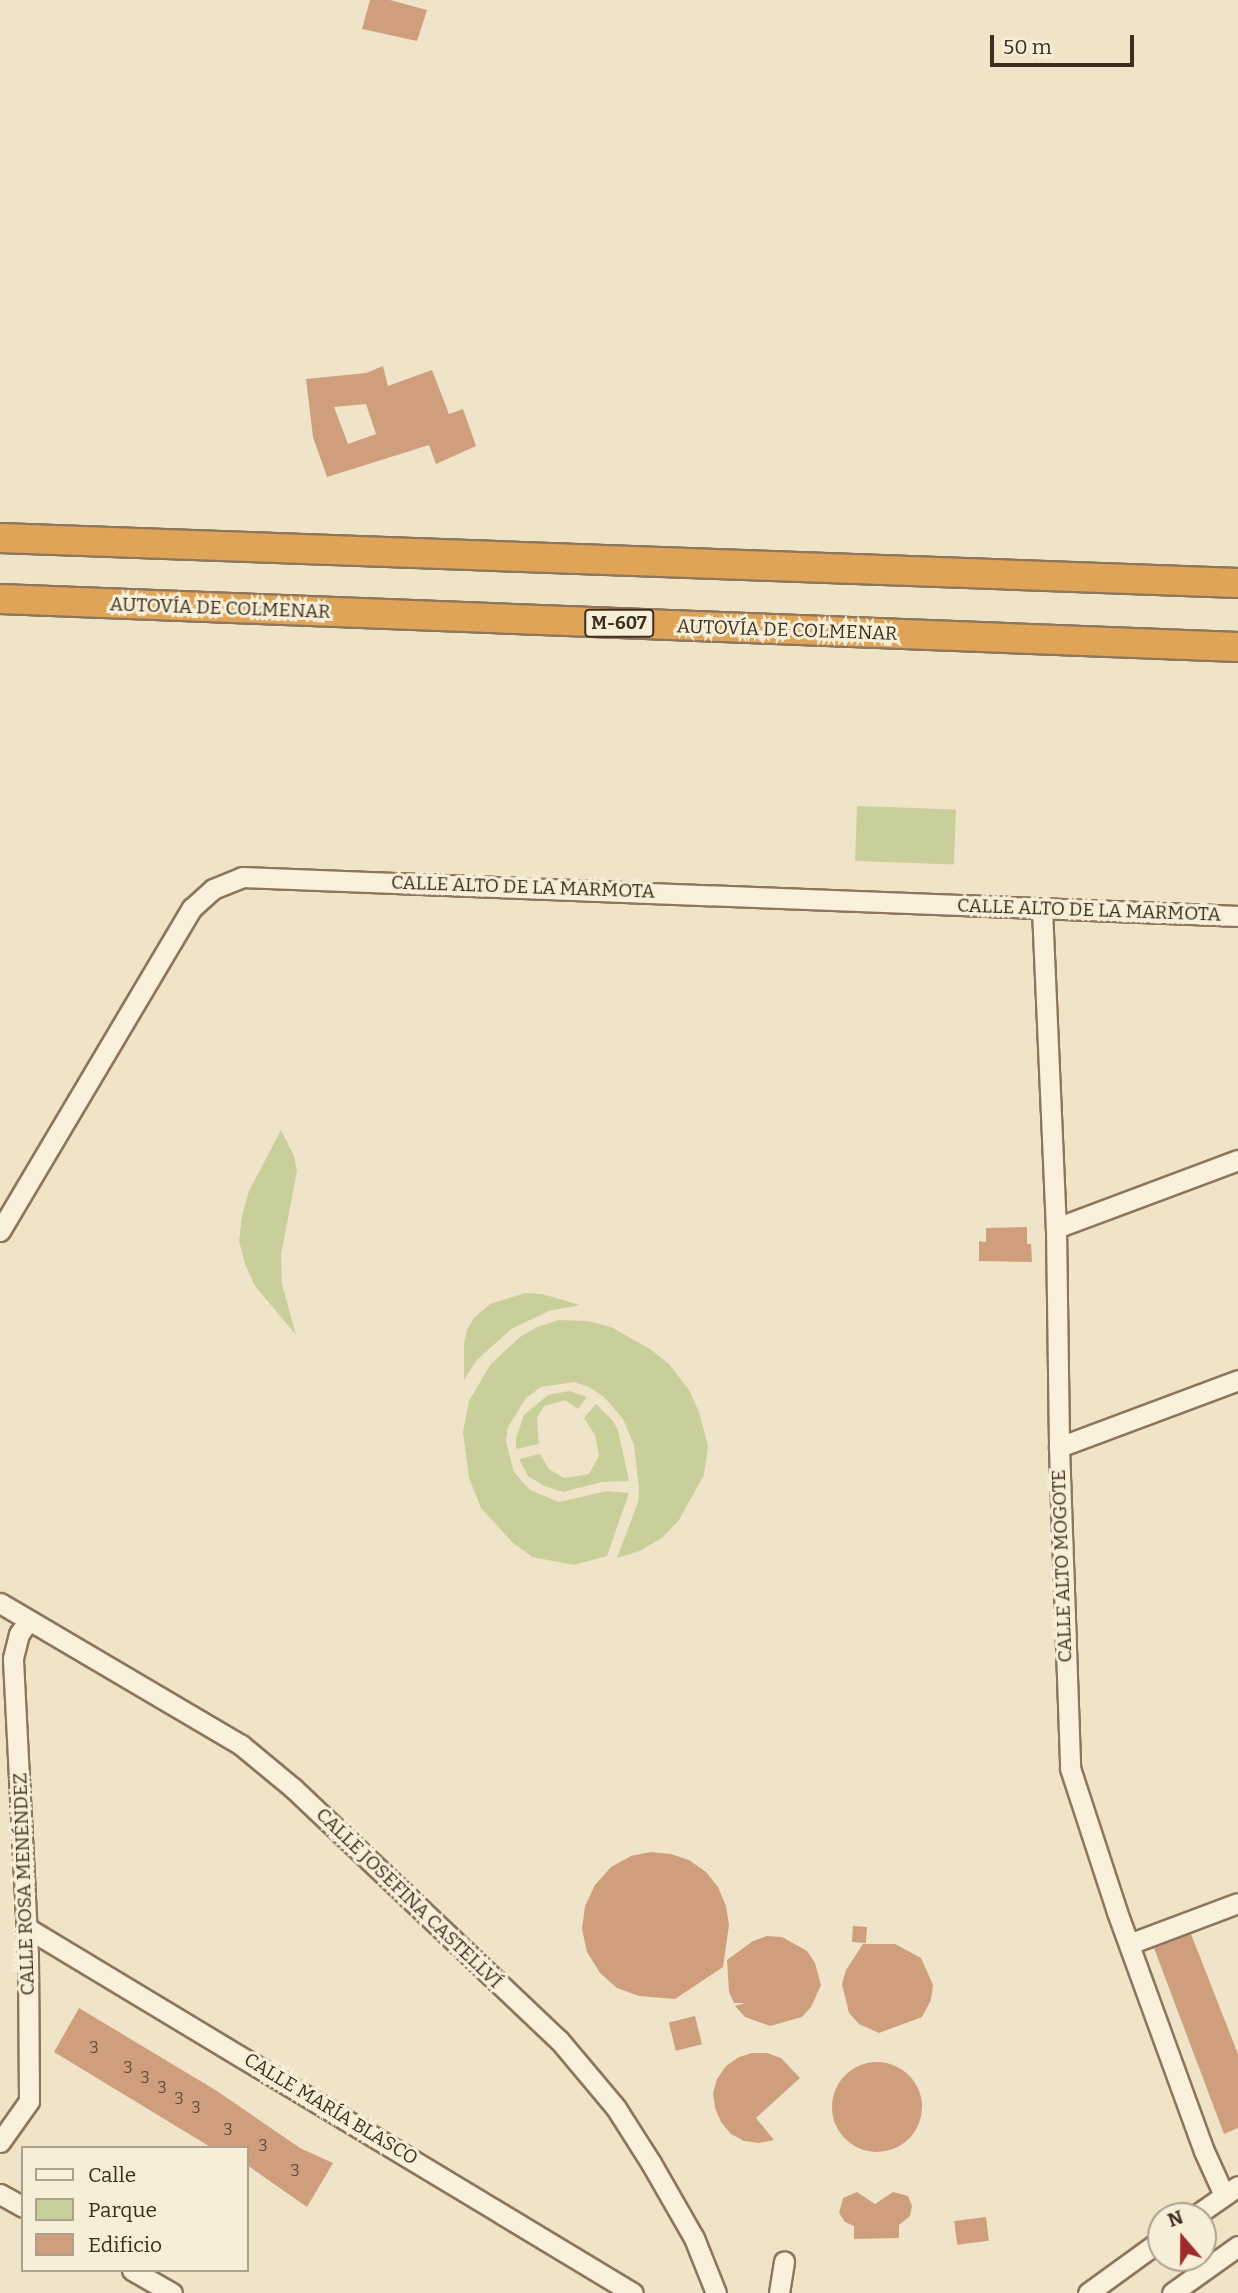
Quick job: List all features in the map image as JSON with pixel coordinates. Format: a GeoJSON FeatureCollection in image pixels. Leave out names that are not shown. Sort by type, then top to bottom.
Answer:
{"type":"FeatureCollection","features":[{"type":"Feature","properties":{"kind":"highway"},"geometry":{"type":"LineString","coordinates":[[0,538],[1238,583]]}},
{"type":"Feature","properties":{"kind":"highway","name":"AUTOVÍA DE COLMENAR"},"geometry":{"type":"LineString","coordinates":[[0,599],[1238,647]]}},
{"type":"Feature","properties":{"kind":"street","name":"CALLE ALTO DE LA MARMOTA"},"geometry":{"type":"LineString","coordinates":[[0,1231],[192,908],[227,881],[242,877],[1238,916]]}},
{"type":"Feature","properties":{"kind":"street","name":"CALLE ALTO MOGOTE"},"geometry":{"type":"LineString","coordinates":[[1042,909],[1056,1228],[1059,1447],[1070,1768],[1129,1944],[1204,2151],[1231,2190]]}},
{"type":"Feature","properties":{"kind":"street"},"geometry":{"type":"LineString","coordinates":[[1056,1228],[1238,1160]]}},
{"type":"Feature","properties":{"kind":"street"},"geometry":{"type":"LineString","coordinates":[[1059,1447],[1238,1380]]}},
{"type":"Feature","properties":{"kind":"street","name":"CALLE JOSEFINA CASTELLVÍ"},"geometry":{"type":"LineString","coordinates":[[0,1603],[242,1745],[293,1788],[559,2040],[616,2108],[651,2163],[694,2238],[716,2293]]}},
{"type":"Feature","properties":{"kind":"street","name":"CALLE ROSA MENÉNDEZ"},"geometry":{"type":"LineString","coordinates":[[0,2142],[29,2101],[27,1928],[13,1658],[19,1634],[29,1620]]}},
{"type":"Feature","properties":{"kind":"street"},"geometry":{"type":"LineString","coordinates":[[1129,1944],[1238,1903]]}},
{"type":"Feature","properties":{"kind":"street","name":"CALLE MARÍA BLASCO"},"geometry":{"type":"LineString","coordinates":[[27,1928],[633,2293]]}},
{"type":"Feature","properties":{"kind":"street"},"geometry":{"type":"LineString","coordinates":[[1214,2202],[1231,2190]]}},
{"type":"Feature","properties":{"kind":"street"},"geometry":{"type":"LineString","coordinates":[[0,2194],[21,2206]]}},
{"type":"Feature","properties":{"kind":"street"},"geometry":{"type":"LineString","coordinates":[[1173,2293],[1238,2246]]}},
{"type":"Feature","properties":{"kind":"street"},"geometry":{"type":"LineString","coordinates":[[1088,2293],[1147,2250]]}},
{"type":"Feature","properties":{"kind":"street"},"geometry":{"type":"LineString","coordinates":[[779,2293],[784,2261]]}},
{"type":"Feature","properties":{"kind":"street"},"geometry":{"type":"LineString","coordinates":[[135,2272],[172,2293]]}},
{"type":"Feature","properties":{"kind":"green space"},"geometry":{"type":"Polygon","coordinates":[[[857,806],[956,809],[954,864],[855,861],[857,806]]]}},
{"type":"Feature","properties":{"kind":"green space"},"geometry":{"type":"Polygon","coordinates":[[[281,1130],[294,1156],[297,1171],[281,1255],[282,1284],[296,1335],[255,1286],[239,1241],[249,1191],[281,1130]]]}},
{"type":"Feature","properties":{"kind":"green space"},"geometry":{"type":"Polygon","coordinates":[[[525,1293],[542,1294],[580,1305],[549,1311],[511,1329],[477,1360],[464,1380],[464,1344],[467,1330],[474,1318],[490,1304],[525,1293]]]}},
{"type":"Feature","properties":{"kind":"green space"},"geometry":{"type":"Polygon","coordinates":[[[559,1320],[588,1321],[611,1327],[650,1349],[669,1364],[689,1390],[699,1412],[708,1446],[704,1475],[679,1520],[663,1537],[640,1551],[617,1558],[638,1502],[639,1489],[634,1445],[623,1419],[604,1397],[589,1387],[574,1382],[541,1387],[526,1398],[508,1427],[506,1442],[514,1472],[530,1490],[559,1502],[607,1491],[629,1493],[607,1556],[574,1565],[532,1557],[512,1542],[481,1508],[469,1478],[463,1432],[469,1401],[490,1365],[520,1337],[537,1327],[559,1320]]]}},
{"type":"Feature","properties":{"kind":"green space"},"geometry":{"type":"Polygon","coordinates":[[[569,1391],[587,1397],[578,1409],[565,1400],[544,1406],[537,1418],[539,1444],[516,1449],[516,1438],[524,1415],[548,1395],[569,1391]]]}},
{"type":"Feature","properties":{"kind":"green space"},"geometry":{"type":"Polygon","coordinates":[[[596,1404],[618,1430],[629,1481],[602,1482],[563,1492],[544,1486],[528,1476],[519,1459],[540,1454],[549,1469],[564,1478],[589,1474],[599,1456],[595,1435],[584,1418],[596,1404]]]}},
{"type":"Feature","properties":{"kind":"building"},"geometry":{"type":"Polygon","coordinates":[[[370,0],[390,0],[427,10],[417,41],[362,29],[370,0]]]}},
{"type":"Feature","properties":{"kind":"building"},"geometry":{"type":"Polygon","coordinates":[[[383,366],[388,386],[432,370],[449,414],[463,409],[476,446],[436,464],[429,445],[327,477],[313,437],[306,379],[366,373],[383,366]],[[366,404],[334,407],[348,444],[376,434],[366,404]]]}},
{"type":"Feature","properties":{"kind":"building"},"geometry":{"type":"Polygon","coordinates":[[[1027,1227],[1027,1244],[1031,1244],[1032,1262],[979,1261],[979,1241],[986,1242],[986,1228],[1027,1227]]]}},
{"type":"Feature","properties":{"kind":"building"},"geometry":{"type":"Polygon","coordinates":[[[651,1852],[671,1854],[689,1860],[706,1872],[718,1887],[726,1906],[729,1925],[723,1967],[675,1999],[639,1996],[617,1988],[600,1973],[587,1952],[582,1929],[585,1906],[595,1885],[611,1867],[631,1856],[651,1852]]]}},
{"type":"Feature","properties":{"kind":"building"},"geometry":{"type":"Polygon","coordinates":[[[853,1926],[867,1927],[866,1943],[852,1942],[853,1926]]]}},
{"type":"Feature","properties":{"kind":"building"},"geometry":{"type":"Polygon","coordinates":[[[1191,1934],[1238,2054],[1238,2128],[1224,2134],[1154,1948],[1191,1934]]]}},
{"type":"Feature","properties":{"kind":"building"},"geometry":{"type":"Polygon","coordinates":[[[767,1936],[782,1937],[807,1951],[815,1963],[821,1985],[811,2007],[802,2017],[770,2026],[745,2017],[735,2006],[745,2003],[734,2003],[729,1992],[727,1960],[753,1941],[767,1936]]]}},
{"type":"Feature","properties":{"kind":"building"},"geometry":{"type":"Polygon","coordinates":[[[863,1944],[895,1944],[921,1958],[933,1985],[931,2000],[922,2017],[879,2033],[859,2024],[849,2013],[842,1984],[846,1970],[863,1944]]]}},
{"type":"Feature","properties":{"kind":"building"},"geometry":{"type":"Polygon","coordinates":[[[79,2008],[217,2091],[300,2148],[333,2163],[307,2207],[248,2166],[248,2146],[209,2146],[54,2052],[79,2008]]]}},
{"type":"Feature","properties":{"kind":"building"},"geometry":{"type":"Polygon","coordinates":[[[695,2016],[702,2044],[676,2051],[669,2023],[695,2016]]]}},
{"type":"Feature","properties":{"kind":"building"},"geometry":{"type":"Polygon","coordinates":[[[752,2053],[767,2053],[781,2058],[800,2078],[756,2118],[774,2140],[759,2143],[744,2141],[731,2134],[721,2122],[713,2093],[717,2079],[726,2066],[739,2057],[752,2053]]]}},
{"type":"Feature","properties":{"kind":"building"},"geometry":{"type":"Polygon","coordinates":[[[877,2062],[894,2065],[909,2075],[919,2090],[922,2107],[919,2124],[909,2139],[894,2149],[877,2152],[860,2149],[845,2139],[835,2124],[832,2107],[835,2090],[845,2075],[860,2065],[877,2062]]]}},
{"type":"Feature","properties":{"kind":"building"},"geometry":{"type":"Polygon","coordinates":[[[857,2192],[875,2204],[893,2192],[908,2196],[912,2206],[910,2216],[899,2225],[899,2238],[854,2239],[854,2226],[845,2222],[839,2213],[843,2198],[857,2192]]]}},
{"type":"Feature","properties":{"kind":"building"},"geometry":{"type":"Polygon","coordinates":[[[986,2217],[989,2241],[957,2245],[954,2221],[986,2217]]]}}]}
